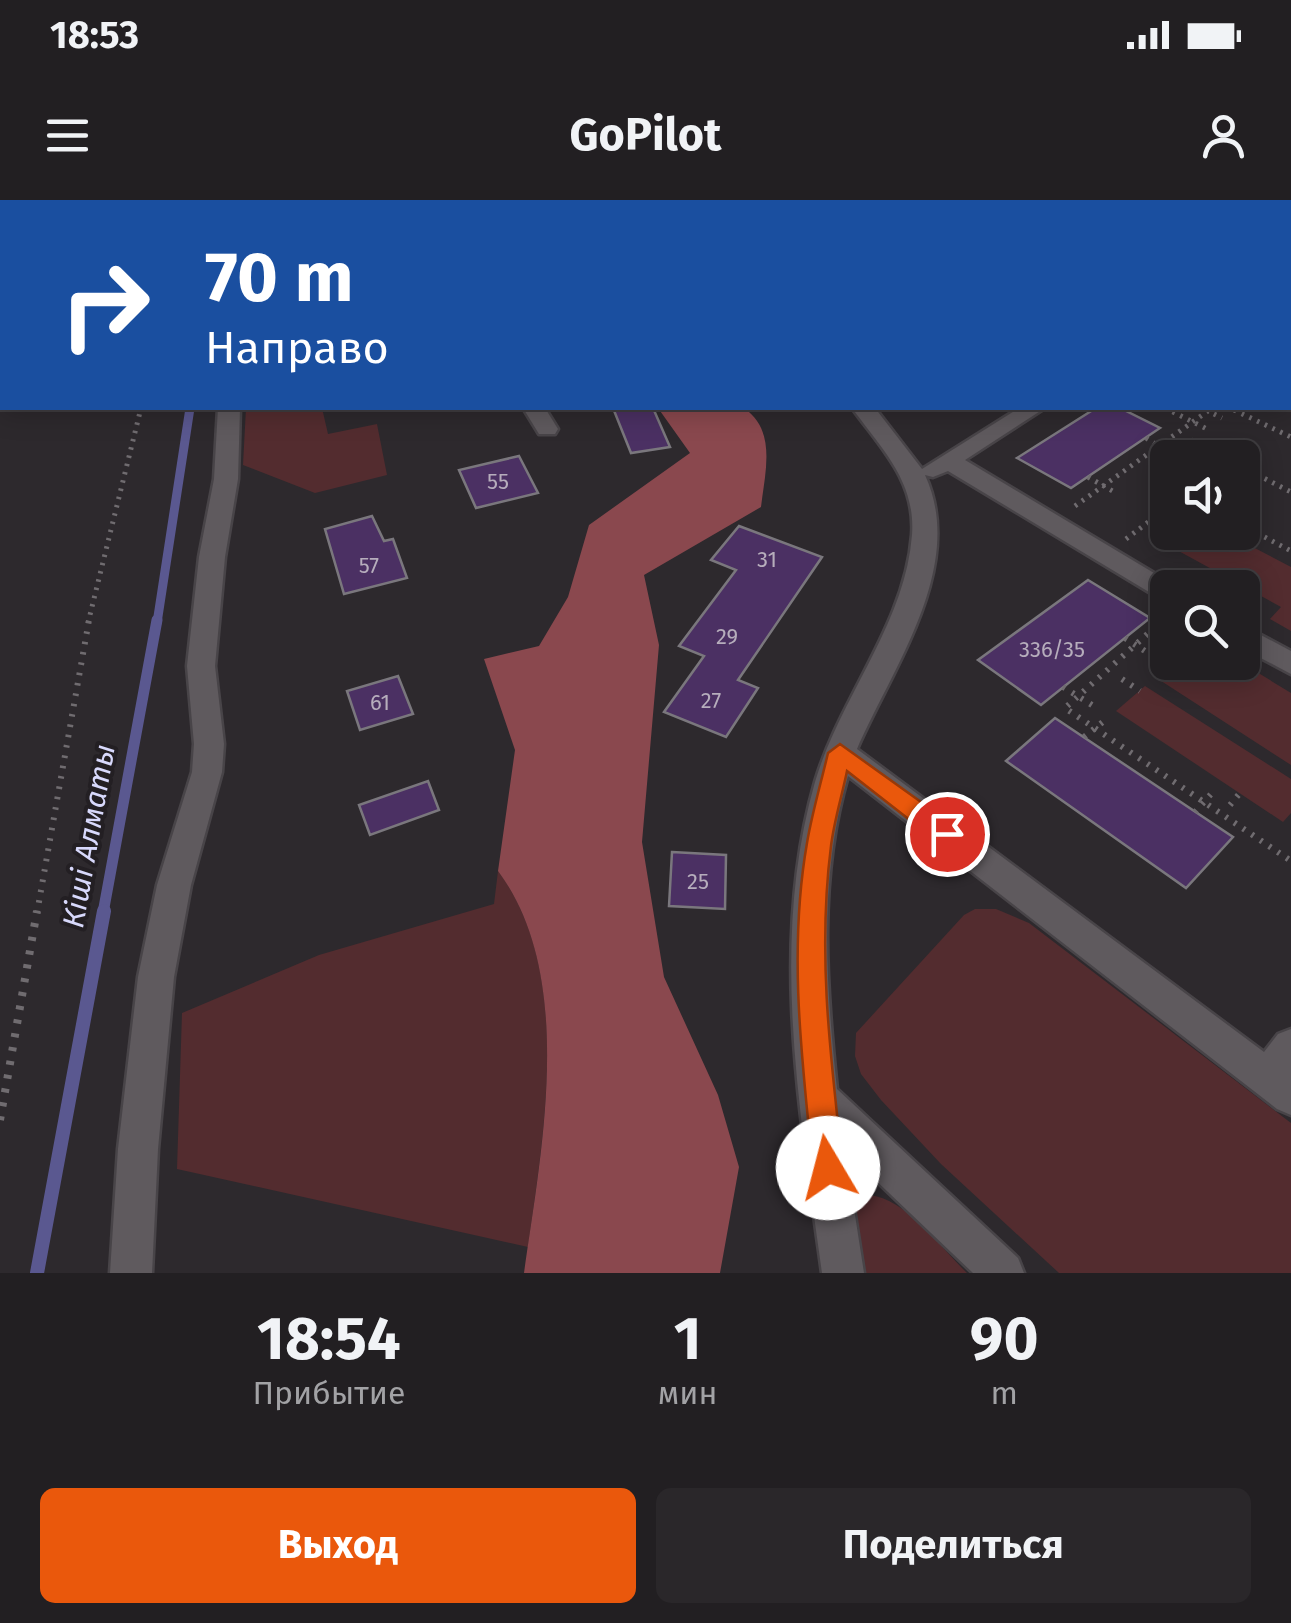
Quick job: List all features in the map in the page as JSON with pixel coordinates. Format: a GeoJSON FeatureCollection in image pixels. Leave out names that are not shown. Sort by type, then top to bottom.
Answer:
{"type":"FeatureCollection","features":[{"type":"Feature","properties":{"kind":"street"},"geometry":{"type":"LineString","coordinates":[[132,1273],[138,1149],[156,978],[174,886],[207,772],[209,744],[202,666],[212,558],[226,480],[229,410]]}},
{"type":"Feature","properties":{"kind":"street"},"geometry":{"type":"LineString","coordinates":[[535,410],[547,429]]}},
{"type":"Feature","properties":{"kind":"street"},"geometry":{"type":"LineString","coordinates":[[917,478],[1031,410]]}},
{"type":"Feature","properties":{"kind":"street"},"geometry":{"type":"LineString","coordinates":[[843,1273],[818,1098],[812,1017],[812,917],[819,844],[840,753],[916,581],[925,529],[917,478],[877,413]]}},
{"type":"Feature","properties":{"kind":"street"},"geometry":{"type":"LineString","coordinates":[[948,460],[1150,580]]}},
{"type":"Feature","properties":{"kind":"street"},"geometry":{"type":"LineString","coordinates":[[1260,646],[1291,664]]}},
{"type":"Feature","properties":{"kind":"street"},"geometry":{"type":"LineString","coordinates":[[840,753],[1279,1087],[1291,1047]]}},
{"type":"Feature","properties":{"kind":"street"},"geometry":{"type":"LineString","coordinates":[[818,1098],[1003,1273]]}},
{"type":"Feature","properties":{"kind":"path"},"geometry":{"type":"LineString","coordinates":[[0,1120],[90,613],[141,410]]}},
{"type":"Feature","properties":{"kind":"path"},"geometry":{"type":"LineString","coordinates":[[1169,410],[1207,429]]}},
{"type":"Feature","properties":{"kind":"path"},"geometry":{"type":"LineString","coordinates":[[1168,440],[1206,410]]}},
{"type":"Feature","properties":{"kind":"path"},"geometry":{"type":"LineString","coordinates":[[1209,410],[1222,418]]}},
{"type":"Feature","properties":{"kind":"path"},"geometry":{"type":"LineString","coordinates":[[1234,410],[1291,437]]}},
{"type":"Feature","properties":{"kind":"path"},"geometry":{"type":"LineString","coordinates":[[1146,438],[1150,440]]}},
{"type":"Feature","properties":{"kind":"path"},"geometry":{"type":"LineString","coordinates":[[1052,522],[1150,452]]}},
{"type":"Feature","properties":{"kind":"path"},"geometry":{"type":"LineString","coordinates":[[1260,476],[1291,492]]}},
{"type":"Feature","properties":{"kind":"path"},"geometry":{"type":"LineString","coordinates":[[1088,477],[1116,493]]}},
{"type":"Feature","properties":{"kind":"path"},"geometry":{"type":"LineString","coordinates":[[1260,535],[1291,551]]}},
{"type":"Feature","properties":{"kind":"path"},"geometry":{"type":"LineString","coordinates":[[1150,633],[1065,708],[1291,861]]}},
{"type":"Feature","properties":{"kind":"path"},"geometry":{"type":"LineString","coordinates":[[1125,638],[1150,654]]}},
{"type":"Feature","properties":{"kind":"path"},"geometry":{"type":"LineString","coordinates":[[1122,679],[1140,691]]}},
{"type":"Feature","properties":{"kind":"path"},"geometry":{"type":"LineString","coordinates":[[1064,687],[1092,706]]}},
{"type":"Feature","properties":{"kind":"path"},"geometry":{"type":"LineString","coordinates":[[1084,737],[1104,720]]}},
{"type":"Feature","properties":{"kind":"path"},"geometry":{"type":"LineString","coordinates":[[1195,812],[1212,793]]}},
{"type":"Feature","properties":{"kind":"path"},"geometry":{"type":"LineString","coordinates":[[1230,805],[1240,793]]}},
{"type":"Feature","properties":{"kind":"shaded area"},"geometry":{"type":"Polygon","coordinates":[[[246,410],[322,410],[328,434],[377,424],[387,475],[315,493],[243,465],[246,410]]]}},
{"type":"Feature","properties":{"kind":"shaded area"},"geometry":{"type":"Polygon","coordinates":[[[659,410],[746,410],[765,440],[761,507],[644,575],[659,645],[642,842],[664,977],[718,1095],[739,1167],[720,1273],[524,1273],[544,1120],[545,1013],[538,961],[522,914],[498,871],[515,750],[484,659],[539,646],[568,597],[589,525],[690,453],[659,410]]]}},
{"type":"Feature","properties":{"kind":"shaded area"},"geometry":{"type":"Polygon","coordinates":[[[1177,550],[1258,550],[1291,567],[1291,631],[1270,619],[1281,607],[1260,596],[1260,570],[1213,570],[1177,550]]]}},
{"type":"Feature","properties":{"kind":"shaded area"},"geometry":{"type":"Polygon","coordinates":[[[1260,674],[1291,693],[1291,765],[1160,680],[1260,680],[1260,674]]]}},
{"type":"Feature","properties":{"kind":"shaded area"},"geometry":{"type":"Polygon","coordinates":[[[1145,686],[1291,779],[1291,813],[1283,822],[1116,711],[1145,686]]]}},
{"type":"Feature","properties":{"kind":"shaded area"},"geometry":{"type":"Polygon","coordinates":[[[498,871],[521,911],[537,956],[545,1003],[545,1103],[528,1247],[177,1169],[182,1013],[319,955],[494,904],[498,871]]]}},
{"type":"Feature","properties":{"kind":"shaded area"},"geometry":{"type":"Polygon","coordinates":[[[975,909],[996,909],[1029,923],[1291,1123],[1291,1273],[1059,1273],[941,1164],[881,1100],[861,1074],[855,1056],[856,1033],[964,915],[975,909]]]}},
{"type":"Feature","properties":{"kind":"shaded area"},"geometry":{"type":"Polygon","coordinates":[[[869,1195],[883,1198],[910,1215],[967,1273],[859,1273],[852,1228],[855,1204],[869,1195]]]}},
{"type":"Feature","properties":{"kind":"building"},"geometry":{"type":"Polygon","coordinates":[[[614,410],[654,410],[670,447],[631,453],[614,410]]]}},
{"type":"Feature","properties":{"kind":"building"},"geometry":{"type":"Polygon","coordinates":[[[1093,410],[1124,410],[1160,428],[1071,488],[1017,458],[1093,410]]]}},
{"type":"Feature","properties":{"kind":"building"},"geometry":{"type":"Polygon","coordinates":[[[519,456],[538,493],[476,508],[459,470],[519,456]]]}},
{"type":"Feature","properties":{"kind":"building"},"geometry":{"type":"Polygon","coordinates":[[[372,516],[384,541],[393,539],[407,578],[344,594],[325,529],[372,516]]]}},
{"type":"Feature","properties":{"kind":"building"},"geometry":{"type":"Polygon","coordinates":[[[739,526],[822,557],[738,680],[758,688],[726,737],[664,712],[704,656],[679,646],[736,570],[711,560],[739,526]]]}},
{"type":"Feature","properties":{"kind":"building"},"geometry":{"type":"Polygon","coordinates":[[[1088,580],[1150,618],[1041,705],[978,660],[1088,580]]]}},
{"type":"Feature","properties":{"kind":"building"},"geometry":{"type":"Polygon","coordinates":[[[398,676],[413,714],[360,730],[347,691],[398,676]]]}},
{"type":"Feature","properties":{"kind":"building"},"geometry":{"type":"Polygon","coordinates":[[[1055,718],[1233,837],[1186,888],[1006,761],[1055,718]]]}},
{"type":"Feature","properties":{"kind":"building"},"geometry":{"type":"Polygon","coordinates":[[[428,781],[439,810],[370,835],[359,805],[428,781]]]}},
{"type":"Feature","properties":{"kind":"building"},"geometry":{"type":"Polygon","coordinates":[[[672,852],[726,855],[725,909],[669,906],[672,852]]]}},
{"type":"Feature","properties":{"kind":"waterway","name":"Кіші Алматы"},"geometry":{"type":"LineString","coordinates":[[157,623],[190,410]]}},
{"type":"Feature","properties":{"kind":"waterway","name":"Кіші Алматы"},"geometry":{"type":"LineString","coordinates":[[103,913],[157,620]]}},
{"type":"Feature","properties":{"kind":"waterway","name":"Кіші Алматы"},"geometry":{"type":"LineString","coordinates":[[37,1273],[104,911]]}},
{"type":"Feature","properties":{"kind":"route"},"geometry":{"type":"LineString","coordinates":[[828,1168],[812,1017],[812,917],[819,844],[840,753],[947,834]]}}]}
